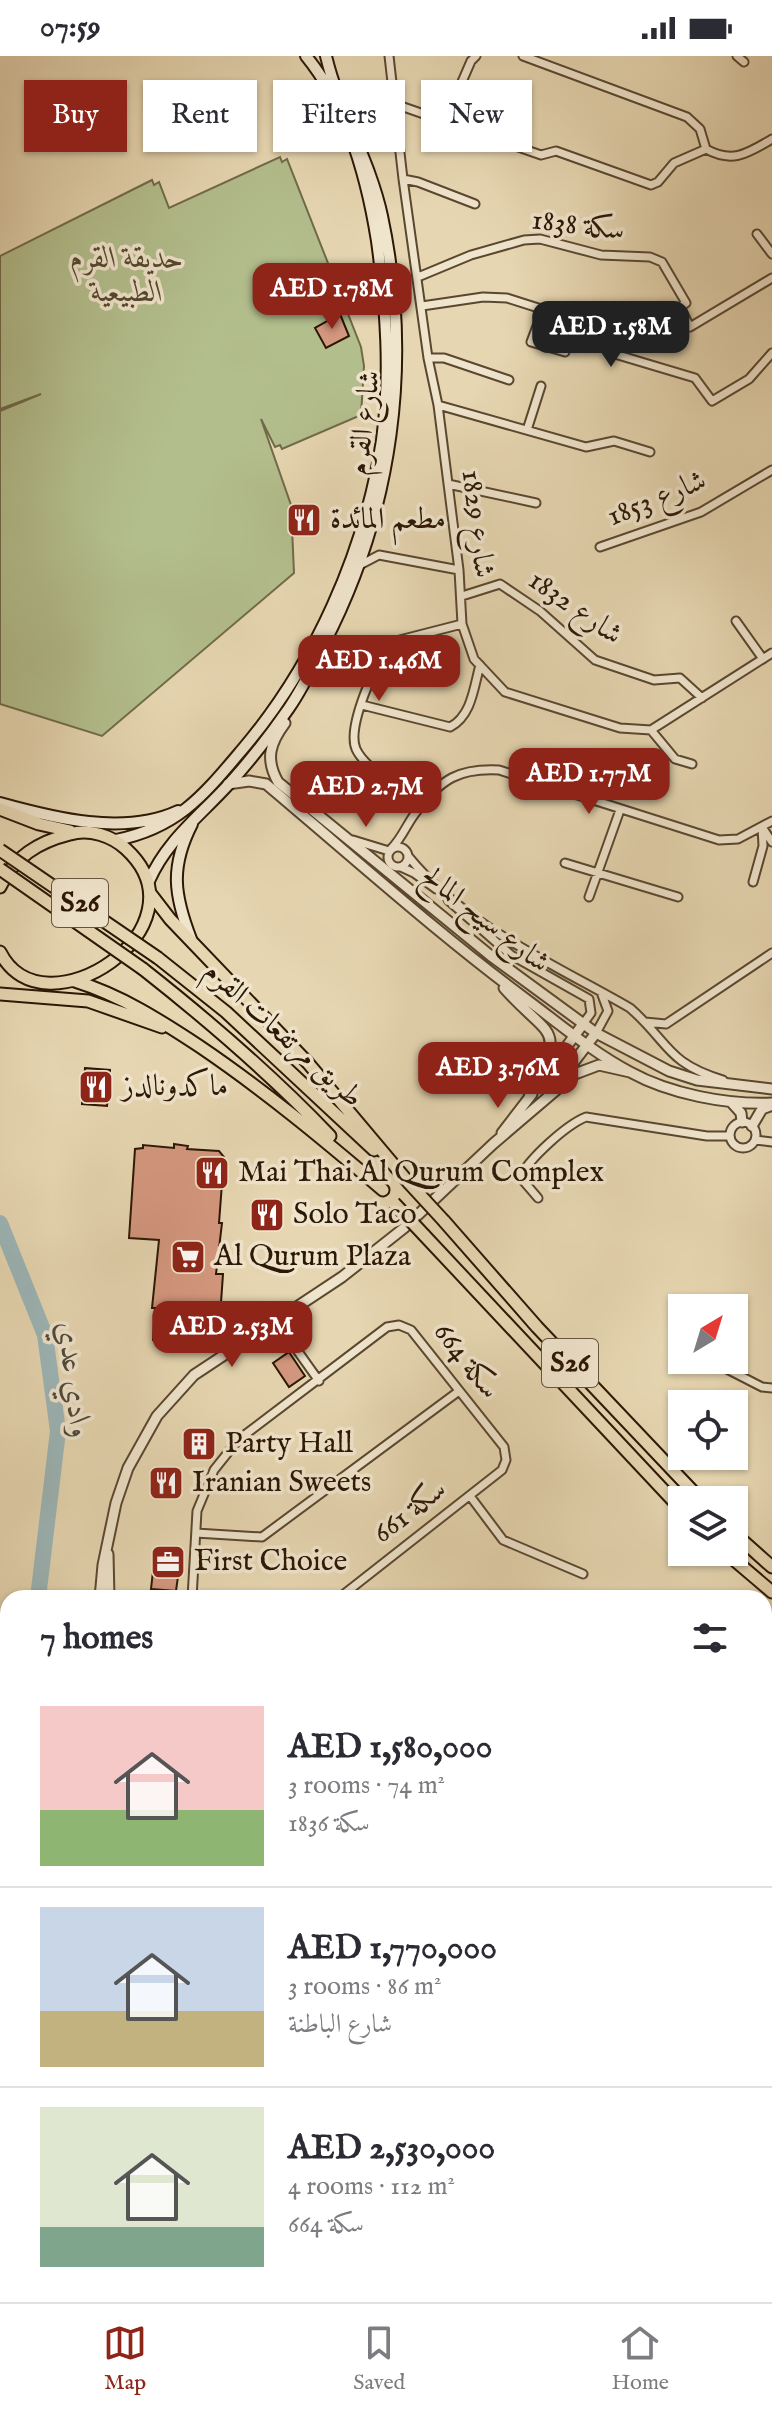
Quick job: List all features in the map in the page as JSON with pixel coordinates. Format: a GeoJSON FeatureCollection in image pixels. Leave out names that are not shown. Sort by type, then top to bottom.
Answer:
{"type":"FeatureCollection","features":[{"type":"Feature","properties":{"kind":"main road","name":"شارع القرم"},"geometry":{"type":"LineString","coordinates":[[116,840],[142,835],[163,826],[194,804],[255,736],[310,651],[331,608],[355,545],[372,486],[382,440],[387,382],[386,318],[374,219],[350,138],[322,75],[306,56]]}},
{"type":"Feature","properties":{"kind":"main road","name":"شارع القرم"},"geometry":{"type":"LineString","coordinates":[[150,887],[166,850],[228,784],[298,695],[341,611],[358,566],[392,441],[397,381],[396,302],[382,215],[371,172],[326,56]]}},
{"type":"Feature","properties":{"kind":"main road"},"geometry":{"type":"LineString","coordinates":[[0,806],[60,817],[121,822],[156,818],[194,804]]}},
{"type":"Feature","properties":{"kind":"main road"},"geometry":{"type":"LineString","coordinates":[[0,806],[39,824],[116,840],[139,862],[163,911],[308,1063],[409,1183]]}},
{"type":"Feature","properties":{"kind":"main road"},"geometry":{"type":"LineString","coordinates":[[191,941],[179,908],[176,881],[179,849],[196,816]]}},
{"type":"Feature","properties":{"kind":"main road"},"geometry":{"type":"LineString","coordinates":[[0,887],[19,858],[46,841],[74,832]]}},
{"type":"Feature","properties":{"kind":"main road","name":"طريق مرتفعات القرم"},"geometry":{"type":"LineString","coordinates":[[0,850],[158,958],[226,1012],[409,1183],[537,1327],[688,1486]]}},
{"type":"Feature","properties":{"kind":"main road","name":"طريق مرتفعات القرم"},"geometry":{"type":"LineString","coordinates":[[0,869],[143,969],[200,1014],[295,1099],[668,1495]]}},
{"type":"Feature","properties":{"kind":"main road"},"geometry":{"type":"LineString","coordinates":[[2,973],[18,973],[40,981],[74,980],[109,965],[128,948],[145,918],[150,887]]}},
{"type":"Feature","properties":{"kind":"main road"},"geometry":{"type":"LineString","coordinates":[[0,952],[18,973]]}},
{"type":"Feature","properties":{"kind":"main road"},"geometry":{"type":"LineString","coordinates":[[74,980],[129,1001],[194,1043],[306,1123],[383,1190]]}},
{"type":"Feature","properties":{"kind":"main road"},"geometry":{"type":"LineString","coordinates":[[0,994],[88,1001],[141,1018],[194,1043]]}},
{"type":"Feature","properties":{"kind":"main road"},"geometry":{"type":"LineString","coordinates":[[748,1546],[772,1567]]}},
{"type":"Feature","properties":{"kind":"main road"},"geometry":{"type":"LineString","coordinates":[[741,1566],[770,1590]]}},
{"type":"Feature","properties":{"kind":"street","name":"1829 شارع"},"geometry":{"type":"LineString","coordinates":[[389,56],[392,80]]}},
{"type":"Feature","properties":{"kind":"street"},"geometry":{"type":"LineString","coordinates":[[463,80],[476,56]]}},
{"type":"Feature","properties":{"kind":"street"},"geometry":{"type":"LineString","coordinates":[[523,56],[687,117],[700,129],[706,149]]}},
{"type":"Feature","properties":{"kind":"street"},"geometry":{"type":"LineString","coordinates":[[737,56],[744,62]]}},
{"type":"Feature","properties":{"kind":"street"},"geometry":{"type":"LineString","coordinates":[[706,149],[720,157],[736,158],[772,139]]}},
{"type":"Feature","properties":{"kind":"street"},"geometry":{"type":"LineString","coordinates":[[532,152],[541,155],[556,151],[651,185],[658,182],[674,163],[706,149]]}},
{"type":"Feature","properties":{"kind":"street","name":"1829 شارع"},"geometry":{"type":"LineString","coordinates":[[400,152],[428,358],[438,405],[462,596],[462,624],[474,659],[505,692],[620,728],[651,730]]}},
{"type":"Feature","properties":{"kind":"street"},"geometry":{"type":"LineString","coordinates":[[403,179],[475,204]]}},
{"type":"Feature","properties":{"kind":"street"},"geometry":{"type":"LineString","coordinates":[[757,234],[772,253]]}},
{"type":"Feature","properties":{"kind":"street","name":"1838 سكة"},"geometry":{"type":"LineString","coordinates":[[418,277],[471,255],[524,240],[540,239],[601,255],[650,257],[662,262],[686,303],[680,307],[690,327],[772,278]]}},
{"type":"Feature","properties":{"kind":"street"},"geometry":{"type":"LineString","coordinates":[[422,306],[496,296],[604,329],[618,355],[695,378],[712,401],[749,379],[772,353]]}},
{"type":"Feature","properties":{"kind":"street"},"geometry":{"type":"LineString","coordinates":[[543,310],[531,342],[565,352]]}},
{"type":"Feature","properties":{"kind":"street"},"geometry":{"type":"LineString","coordinates":[[428,358],[444,358],[509,380]]}},
{"type":"Feature","properties":{"kind":"street"},"geometry":{"type":"LineString","coordinates":[[527,430],[541,386]]}},
{"type":"Feature","properties":{"kind":"street"},"geometry":{"type":"LineString","coordinates":[[438,405],[586,447],[614,441],[650,452]]}},
{"type":"Feature","properties":{"kind":"street","name":"شارع 1853"},"geometry":{"type":"LineString","coordinates":[[600,547],[701,512],[772,470]]}},
{"type":"Feature","properties":{"kind":"street"},"geometry":{"type":"LineString","coordinates":[[448,484],[536,503]]}},
{"type":"Feature","properties":{"kind":"street"},"geometry":{"type":"LineString","coordinates":[[369,534],[379,555]]}},
{"type":"Feature","properties":{"kind":"street"},"geometry":{"type":"LineString","coordinates":[[358,566],[379,555],[459,570]]}},
{"type":"Feature","properties":{"kind":"street","name":"1832 شارع"},"geometry":{"type":"LineString","coordinates":[[462,596],[500,584],[540,611],[595,660],[654,680],[680,678],[702,698]]}},
{"type":"Feature","properties":{"kind":"street"},"geometry":{"type":"LineString","coordinates":[[736,621],[763,659]]}},
{"type":"Feature","properties":{"kind":"street"},"geometry":{"type":"LineString","coordinates":[[422,805],[380,775],[356,749],[354,731],[388,643],[462,624]]}},
{"type":"Feature","properties":{"kind":"street"},"geometry":{"type":"LineString","coordinates":[[692,764],[675,759],[651,730],[772,653]]}},
{"type":"Feature","properties":{"kind":"street"},"geometry":{"type":"LineString","coordinates":[[362,705],[450,727],[463,719],[467,711],[480,665]]}},
{"type":"Feature","properties":{"kind":"street","name":"شارع سيح المالح"},"geometry":{"type":"LineString","coordinates":[[298,695],[293,710],[270,748],[272,771],[278,782],[335,830],[491,956],[596,1033],[669,1071],[697,1080],[772,1089]]}},
{"type":"Feature","properties":{"kind":"street"},"geometry":{"type":"LineString","coordinates":[[493,1144],[591,1013],[589,999],[511,955],[436,889],[414,873],[389,863],[390,850],[422,805],[453,775],[473,769],[499,770],[719,840],[738,839],[772,821]]}},
{"type":"Feature","properties":{"kind":"street","name":"شارع سيح المالح"},"geometry":{"type":"LineString","coordinates":[[228,784],[249,781],[266,784],[489,972],[574,1036],[630,1072],[684,1091],[728,1100],[772,1104]]}},
{"type":"Feature","properties":{"kind":"street"},"geometry":{"type":"LineString","coordinates":[[589,897],[620,810]]}},
{"type":"Feature","properties":{"kind":"street"},"geometry":{"type":"LineString","coordinates":[[762,827],[772,842]]}},
{"type":"Feature","properties":{"kind":"street"},"geometry":{"type":"LineString","coordinates":[[753,882],[763,846],[762,827]]}},
{"type":"Feature","properties":{"kind":"street"},"geometry":{"type":"LineString","coordinates":[[335,830],[362,844],[390,850],[397,847],[407,853],[454,899],[508,942],[630,1008],[670,1054],[698,1072],[752,1088]]}},
{"type":"Feature","properties":{"kind":"street"},"geometry":{"type":"LineString","coordinates":[[401,867],[407,853],[403,835]]}},
{"type":"Feature","properties":{"kind":"street"},"geometry":{"type":"LineString","coordinates":[[565,863],[678,897]]}},
{"type":"Feature","properties":{"kind":"street"},"geometry":{"type":"LineString","coordinates":[[645,1022],[666,1024],[772,953]]}},
{"type":"Feature","properties":{"kind":"street"},"geometry":{"type":"LineString","coordinates":[[489,972],[549,1033],[551,1051],[529,1097]]}},
{"type":"Feature","properties":{"kind":"street"},"geometry":{"type":"LineString","coordinates":[[539,1105],[588,1045],[608,1011],[600,991]]}},
{"type":"Feature","properties":{"kind":"street"},"geometry":{"type":"LineString","coordinates":[[661,1043],[666,1024]]}},
{"type":"Feature","properties":{"kind":"street"},"geometry":{"type":"LineString","coordinates":[[101,1590],[116,1503],[128,1468],[157,1416],[201,1370],[277,1322],[404,1228],[493,1144],[575,1074],[599,1065],[630,1072]]}},
{"type":"Feature","properties":{"kind":"street"},"geometry":{"type":"LineString","coordinates":[[728,1100],[738,1108],[755,1140]]}},
{"type":"Feature","properties":{"kind":"street"},"geometry":{"type":"LineString","coordinates":[[755,1140],[749,1147],[741,1148],[734,1145],[730,1136],[734,1126],[747,1124],[772,1104]]}},
{"type":"Feature","properties":{"kind":"street"},"geometry":{"type":"LineString","coordinates":[[538,1198],[520,1177],[525,1168],[566,1130],[586,1117],[707,1136],[730,1136]]}},
{"type":"Feature","properties":{"kind":"street"},"geometry":{"type":"LineString","coordinates":[[755,1140],[772,1142]]}},
{"type":"Feature","properties":{"kind":"street"},"geometry":{"type":"LineString","coordinates":[[277,1322],[319,1381]]}},
{"type":"Feature","properties":{"kind":"street","name":"سكة 664"},"geometry":{"type":"LineString","coordinates":[[192,1590],[197,1511],[214,1470],[238,1440],[387,1327],[399,1325],[411,1330],[504,1447],[506,1460]]}},
{"type":"Feature","properties":{"kind":"street"},"geometry":{"type":"LineString","coordinates":[[737,1374],[762,1387],[772,1388]]}},
{"type":"Feature","properties":{"kind":"street"},"geometry":{"type":"LineString","coordinates":[[196,1533],[262,1537],[459,1391]]}},
{"type":"Feature","properties":{"kind":"street","name":"سكة 661"},"geometry":{"type":"LineString","coordinates":[[349,1590],[502,1470],[506,1460]]}},
{"type":"Feature","properties":{"kind":"street"},"geometry":{"type":"LineString","coordinates":[[470,1496],[503,1540],[583,1574]]}},
{"type":"Feature","properties":{"kind":"street"},"geometry":{"type":"LineString","coordinates":[[107,1550],[109,1590]]}},
{"type":"Feature","properties":{"kind":"green space","name":"حديقة القرم الطبيعية"},"geometry":{"type":"Polygon","coordinates":[[[280,157],[282,162],[287,159],[361,347],[364,366],[361,415],[282,449],[280,445],[275,447],[261,419],[291,505],[294,573],[102,736],[0,704],[0,411],[41,394],[0,409],[0,256],[152,180],[154,185],[159,182],[169,208],[280,157]]]}},
{"type":"Feature","properties":{"kind":"building"},"geometry":{"type":"Polygon","coordinates":[[[340,314],[349,336],[326,348],[315,328],[340,314]]]}},
{"type":"Feature","properties":{"kind":"building","name":"ماكدونالدز"},"geometry":{"type":"Polygon","coordinates":[[[85,1068],[110,1070],[107,1106],[82,1104],[85,1068]]]}},
{"type":"Feature","properties":{"kind":"building","name":"Al Qurum Plaza"},"geometry":{"type":"Polygon","coordinates":[[[174,1144],[188,1146],[187,1149],[219,1151],[224,1157],[219,1223],[222,1223],[216,1274],[223,1274],[218,1345],[153,1340],[155,1308],[152,1308],[159,1240],[129,1238],[135,1149],[143,1148],[143,1145],[174,1148],[174,1144]]]}},
{"type":"Feature","properties":{"kind":"building"},"geometry":{"type":"Polygon","coordinates":[[[289,1352],[305,1376],[289,1387],[273,1363],[289,1352]]]}},
{"type":"Feature","properties":{"kind":"building","name":"Party Hall"},"geometry":{"type":"Polygon","coordinates":[[[192,1430],[214,1446],[206,1457],[184,1442],[192,1430]]]}},
{"type":"Feature","properties":{"kind":"building"},"geometry":{"type":"Polygon","coordinates":[[[155,1553],[181,1555],[176,1590],[151,1589],[155,1553]]]}},
{"type":"Feature","properties":{"kind":"waterway","name":"وادي عدي"},"geometry":{"type":"LineString","coordinates":[[0,1223],[45,1335],[58,1431],[39,1590]]}},
{"type":"Feature","properties":{"kind":"place","name":"مطعم المائدة"},"geometry":{"type":"Point","coordinates":[304,520]}},
{"type":"Feature","properties":{"kind":"place","name":"ماكدونالدز"},"geometry":{"type":"Point","coordinates":[96,1087]}},
{"type":"Feature","properties":{"kind":"place","name":"Mai Thai Al Qurum Complex"},"geometry":{"type":"Point","coordinates":[212,1173]}},
{"type":"Feature","properties":{"kind":"place","name":"Solo Taco"},"geometry":{"type":"Point","coordinates":[267,1215]}},
{"type":"Feature","properties":{"kind":"place","name":"Al Qurum Plaza"},"geometry":{"type":"Point","coordinates":[188,1257]}},
{"type":"Feature","properties":{"kind":"place","name":"Party Hall"},"geometry":{"type":"Point","coordinates":[199,1444]}},
{"type":"Feature","properties":{"kind":"place","name":"Iranian Sweets"},"geometry":{"type":"Point","coordinates":[166,1483]}},
{"type":"Feature","properties":{"kind":"place","name":"First Choice"},"geometry":{"type":"Point","coordinates":[168,1562]}}]}
